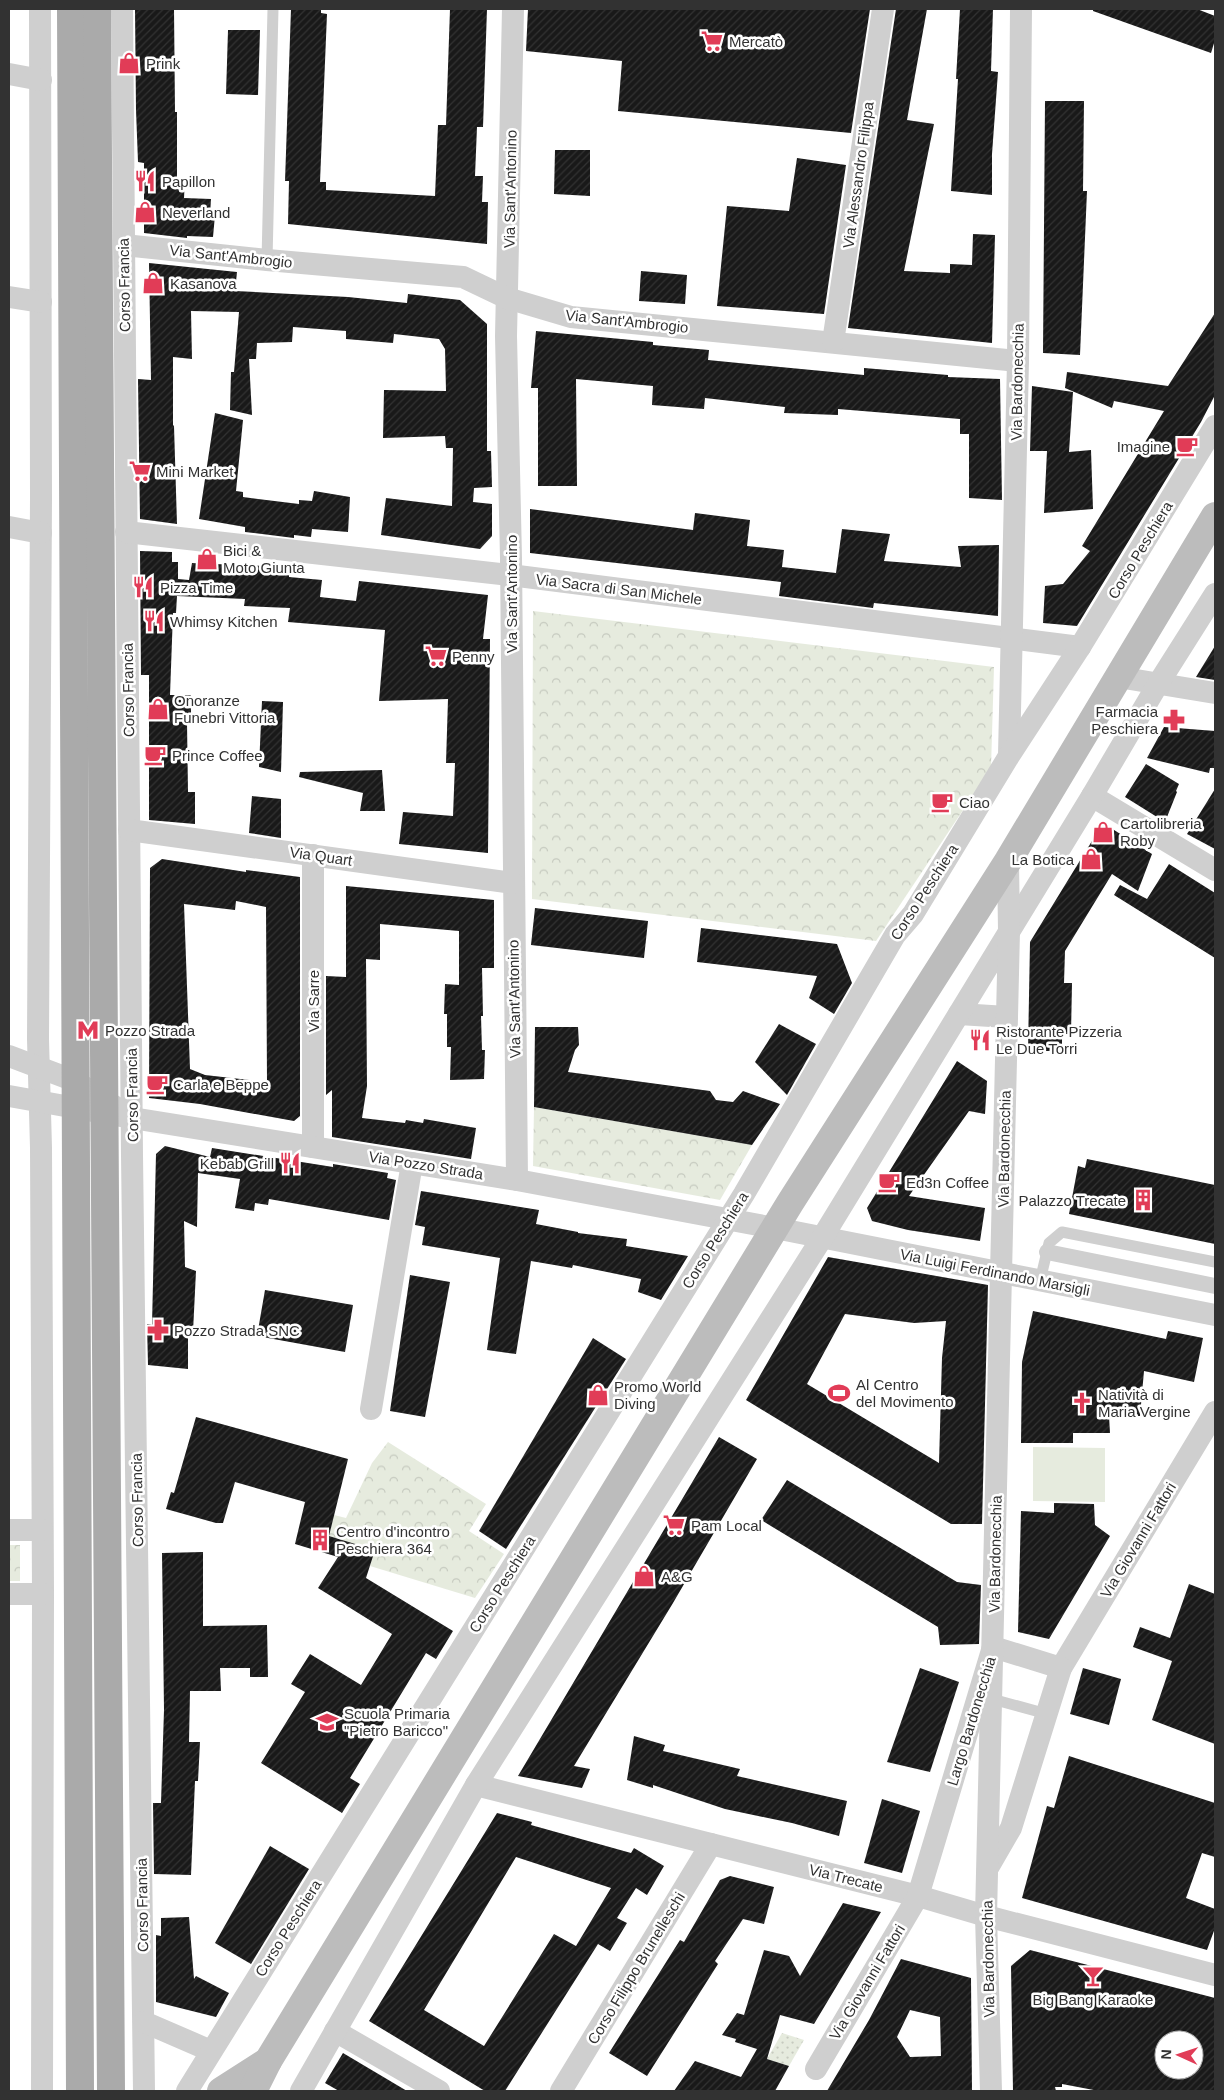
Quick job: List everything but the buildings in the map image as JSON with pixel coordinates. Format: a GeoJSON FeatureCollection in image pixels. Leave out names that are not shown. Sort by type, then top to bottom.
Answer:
{"type":"FeatureCollection","features":[{"type":"Feature","properties":{"kind":"main road"},"geometry":{"type":"LineString","coordinates":[[71,9],[80,2091]]}},
{"type":"Feature","properties":{"kind":"main road","name":"Corso Francia"},"geometry":{"type":"LineString","coordinates":[[97,9],[111,2091]]}},
{"type":"Feature","properties":{"kind":"main road"},"geometry":{"type":"LineString","coordinates":[[253,2091],[268,2061],[774,1228],[1008,860],[1215,516]]}},
{"type":"Feature","properties":{"kind":"main road"},"geometry":{"type":"LineString","coordinates":[[221,2091],[268,2061]]}},
{"type":"Feature","properties":{"kind":"street"},"geometry":{"type":"LineString","coordinates":[[40,9],[39,1066],[41,1102],[43,1594],[42,2091]]}},
{"type":"Feature","properties":{"kind":"street","name":"Corso Francia"},"geometry":{"type":"LineString","coordinates":[[122,9],[132,1118],[144,2091]]}},
{"type":"Feature","properties":{"kind":"street","name":"Via Sant'Antonino"},"geometry":{"type":"LineString","coordinates":[[513,9],[507,298],[517,1180]]}},
{"type":"Feature","properties":{"kind":"street","name":"Via Alessandro Filippa"},"geometry":{"type":"LineString","coordinates":[[833,342],[883,9]]}},
{"type":"Feature","properties":{"kind":"street","name":"Via Bardonecchia"},"geometry":{"type":"LineString","coordinates":[[1009,756],[1018,361],[1021,9]]}},
{"type":"Feature","properties":{"kind":"street"},"geometry":{"type":"LineString","coordinates":[[9,74],[41,80]]}},
{"type":"Feature","properties":{"kind":"street","name":"Via Sant'Ambrogio"},"geometry":{"type":"LineString","coordinates":[[124,245],[463,277],[507,298],[571,317],[1018,361]]}},
{"type":"Feature","properties":{"kind":"street"},"geometry":{"type":"LineString","coordinates":[[9,297],[41,302]]}},
{"type":"Feature","properties":{"kind":"street","name":"Corso Peschiera"},"geometry":{"type":"LineString","coordinates":[[187,2091],[728,1220],[895,935],[912,914],[1009,756],[1080,647],[1215,426]]}},
{"type":"Feature","properties":{"kind":"street"},"geometry":{"type":"LineString","coordinates":[[9,527],[41,533]]}},
{"type":"Feature","properties":{"kind":"street","name":"Via Sacra di San Michele"},"geometry":{"type":"LineString","coordinates":[[126,532],[510,575],[1080,647]]}},
{"type":"Feature","properties":{"kind":"street"},"geometry":{"type":"LineString","coordinates":[[301,2091],[476,1785],[822,1238],[1092,796],[1158,684],[1215,594]]}},
{"type":"Feature","properties":{"kind":"street"},"geometry":{"type":"LineString","coordinates":[[1118,677],[1215,693]]}},
{"type":"Feature","properties":{"kind":"street"},"geometry":{"type":"LineString","coordinates":[[1092,796],[1215,870]]}},
{"type":"Feature","properties":{"kind":"street","name":"Via Quart"},"geometry":{"type":"LineString","coordinates":[[130,830],[513,883]]}},
{"type":"Feature","properties":{"kind":"street","name":"Via Sarre"},"geometry":{"type":"LineString","coordinates":[[313,855],[313,1147]]}},
{"type":"Feature","properties":{"kind":"street","name":"Via Bardonecchia"},"geometry":{"type":"LineString","coordinates":[[991,2091],[986,1916],[1009,931],[1008,860]]}},
{"type":"Feature","properties":{"kind":"street"},"geometry":{"type":"LineString","coordinates":[[959,1014],[1007,1017]]}},
{"type":"Feature","properties":{"kind":"street"},"geometry":{"type":"LineString","coordinates":[[9,1056],[75,1081],[104,1107]]}},
{"type":"Feature","properties":{"kind":"street","name":"Via Pozzo Strada"},"geometry":{"type":"LineString","coordinates":[[9,1096],[76,1109],[104,1107],[132,1118],[517,1180],[774,1228]]}},
{"type":"Feature","properties":{"kind":"street"},"geometry":{"type":"LineString","coordinates":[[371,1409],[412,1164]]}},
{"type":"Feature","properties":{"kind":"street","name":"Via Luigi Ferdinando Marsigli"},"geometry":{"type":"LineString","coordinates":[[774,1228],[1215,1316]]}},
{"type":"Feature","properties":{"kind":"street"},"geometry":{"type":"LineString","coordinates":[[1047,1252],[1215,1286]]}},
{"type":"Feature","properties":{"kind":"street","name":"Via Giovanni Fattori"},"geometry":{"type":"LineString","coordinates":[[1061,1668],[1215,1412]]}},
{"type":"Feature","properties":{"kind":"street"},"geometry":{"type":"LineString","coordinates":[[9,1530],[42,1530]]}},
{"type":"Feature","properties":{"kind":"street"},"geometry":{"type":"LineString","coordinates":[[9,1594],[43,1594]]}},
{"type":"Feature","properties":{"kind":"street","name":"Largo Bardonecchia"},"geometry":{"type":"LineString","coordinates":[[918,1896],[993,1647],[1061,1668]]}},
{"type":"Feature","properties":{"kind":"street"},"geometry":{"type":"LineString","coordinates":[[987,1869],[1011,1828],[1061,1668]]}},
{"type":"Feature","properties":{"kind":"street","name":"Via Trecate"},"geometry":{"type":"LineString","coordinates":[[476,1785],[918,1896],[986,1916],[1215,1975]]}},
{"type":"Feature","properties":{"kind":"street","name":"Corso Filippo Brunelleschi"},"geometry":{"type":"LineString","coordinates":[[561,2091],[711,1844]]}},
{"type":"Feature","properties":{"kind":"street","name":"Via Giovanni Fattori"},"geometry":{"type":"LineString","coordinates":[[816,2069],[918,1896]]}},
{"type":"Feature","properties":{"kind":"street"},"geometry":{"type":"LineString","coordinates":[[144,2022],[211,2051]]}},
{"type":"Feature","properties":{"kind":"street"},"geometry":{"type":"LineString","coordinates":[[336,2030],[439,2091]]}},
{"type":"Feature","properties":{"kind":"lane"},"geometry":{"type":"LineString","coordinates":[[267,260],[273,9]]}},
{"type":"Feature","properties":{"kind":"lane"},"geometry":{"type":"LineString","coordinates":[[1040,1281],[1049,1243],[1062,1232],[1215,1262]]}},
{"type":"Feature","properties":{"kind":"lane"},"geometry":{"type":"LineString","coordinates":[[992,1699],[1047,1714]]}},
{"type":"Feature","properties":{"kind":"green space"},"geometry":{"type":"Polygon","coordinates":[[[533,611],[994,667],[991,768],[876,941],[532,899],[533,611]]]}},
{"type":"Feature","properties":{"kind":"green space"},"geometry":{"type":"Polygon","coordinates":[[[534,1107],[752,1145],[720,1200],[533,1166],[534,1107]]]}},
{"type":"Feature","properties":{"kind":"green space"},"geometry":{"type":"Polygon","coordinates":[[[388,1442],[486,1504],[469,1531],[504,1554],[475,1598],[370,1566],[374,1550],[329,1536],[334,1515],[346,1518],[372,1463],[388,1442]]]}},
{"type":"Feature","properties":{"kind":"green space"},"geometry":{"type":"Polygon","coordinates":[[[1033,1447],[1105,1448],[1105,1502],[1033,1501],[1033,1447]]]}},
{"type":"Feature","properties":{"kind":"green space"},"geometry":{"type":"Polygon","coordinates":[[[9,1545],[20,1545],[20,1581],[9,1581],[9,1545]]]}},
{"type":"Feature","properties":{"kind":"green space"},"geometry":{"type":"Polygon","coordinates":[[[782,2033],[804,2040],[789,2066],[767,2059],[782,2033]]]}},
{"type":"Feature","properties":{"kind":"place","name":"Mercatò"},"geometry":{"type":"Point","coordinates":[712,41]}},
{"type":"Feature","properties":{"kind":"place","name":"Prink"},"geometry":{"type":"Point","coordinates":[129,63]}},
{"type":"Feature","properties":{"kind":"place","name":"Papillon"},"geometry":{"type":"Point","coordinates":[145,181]}},
{"type":"Feature","properties":{"kind":"place","name":"Neverland"},"geometry":{"type":"Point","coordinates":[145,212]}},
{"type":"Feature","properties":{"kind":"place","name":"Kasanova"},"geometry":{"type":"Point","coordinates":[153,283]}},
{"type":"Feature","properties":{"kind":"place","name":"Imagine"},"geometry":{"type":"Point","coordinates":[1187,446]}},
{"type":"Feature","properties":{"kind":"place","name":"Mini Market"},"geometry":{"type":"Point","coordinates":[140,471]}},
{"type":"Feature","properties":{"kind":"place","name":"Bici & Moto Giunta"},"geometry":{"type":"Point","coordinates":[207,559]}},
{"type":"Feature","properties":{"kind":"place","name":"Pizza Time"},"geometry":{"type":"Point","coordinates":[143,587]}},
{"type":"Feature","properties":{"kind":"place","name":"Whimsy Kitchen"},"geometry":{"type":"Point","coordinates":[154,621]}},
{"type":"Feature","properties":{"kind":"place","name":"Penny"},"geometry":{"type":"Point","coordinates":[436,656]}},
{"type":"Feature","properties":{"kind":"place","name":"Onoranze Funebri Vittoria"},"geometry":{"type":"Point","coordinates":[158,709]}},
{"type":"Feature","properties":{"kind":"place","name":"Farmacia Peschiera"},"geometry":{"type":"Point","coordinates":[1174,720]}},
{"type":"Feature","properties":{"kind":"place","name":"Prince Coffee"},"geometry":{"type":"Point","coordinates":[155,755]}},
{"type":"Feature","properties":{"kind":"place","name":"Ciao"},"geometry":{"type":"Point","coordinates":[942,802]}},
{"type":"Feature","properties":{"kind":"place","name":"Cartolibreria Roby"},"geometry":{"type":"Point","coordinates":[1103,832]}},
{"type":"Feature","properties":{"kind":"place","name":"La Botica"},"geometry":{"type":"Point","coordinates":[1091,859]}},
{"type":"Feature","properties":{"kind":"place","name":"Pozzo Strada"},"geometry":{"type":"Point","coordinates":[88,1030]}},
{"type":"Feature","properties":{"kind":"place","name":"Ristorante Pizzeria Le Due Torri"},"geometry":{"type":"Point","coordinates":[980,1040]}},
{"type":"Feature","properties":{"kind":"place","name":"Carla e Beppe"},"geometry":{"type":"Point","coordinates":[157,1084]}},
{"type":"Feature","properties":{"kind":"place","name":"Kebab Grill"},"geometry":{"type":"Point","coordinates":[290,1163]}},
{"type":"Feature","properties":{"kind":"place","name":"Ed3n Coffee"},"geometry":{"type":"Point","coordinates":[889,1182]}},
{"type":"Feature","properties":{"kind":"place","name":"Palazzo Trecate"},"geometry":{"type":"Point","coordinates":[1143,1200]}},
{"type":"Feature","properties":{"kind":"place","name":"Pozzo Strada SNC"},"geometry":{"type":"Point","coordinates":[158,1330]}},
{"type":"Feature","properties":{"kind":"place","name":"Al Centro del Movimento"},"geometry":{"type":"Point","coordinates":[839,1393]}},
{"type":"Feature","properties":{"kind":"place","name":"Promo World Diving"},"geometry":{"type":"Point","coordinates":[598,1395]}},
{"type":"Feature","properties":{"kind":"place","name":"Natività di Maria Vergine"},"geometry":{"type":"Point","coordinates":[1082,1403]}},
{"type":"Feature","properties":{"kind":"place","name":"Pam Local"},"geometry":{"type":"Point","coordinates":[674,1525]}},
{"type":"Feature","properties":{"kind":"place","name":"Centro d'incontro Peschiera 364"},"geometry":{"type":"Point","coordinates":[320,1540]}},
{"type":"Feature","properties":{"kind":"place","name":"A&G"},"geometry":{"type":"Point","coordinates":[644,1576]}},
{"type":"Feature","properties":{"kind":"place","name":"Scuola Primaria \"Pietro Baricco\""},"geometry":{"type":"Point","coordinates":[327,1722]}},
{"type":"Feature","properties":{"kind":"place","name":"Big Bang Karaoke"},"geometry":{"type":"Point","coordinates":[1093,1976]}}]}
